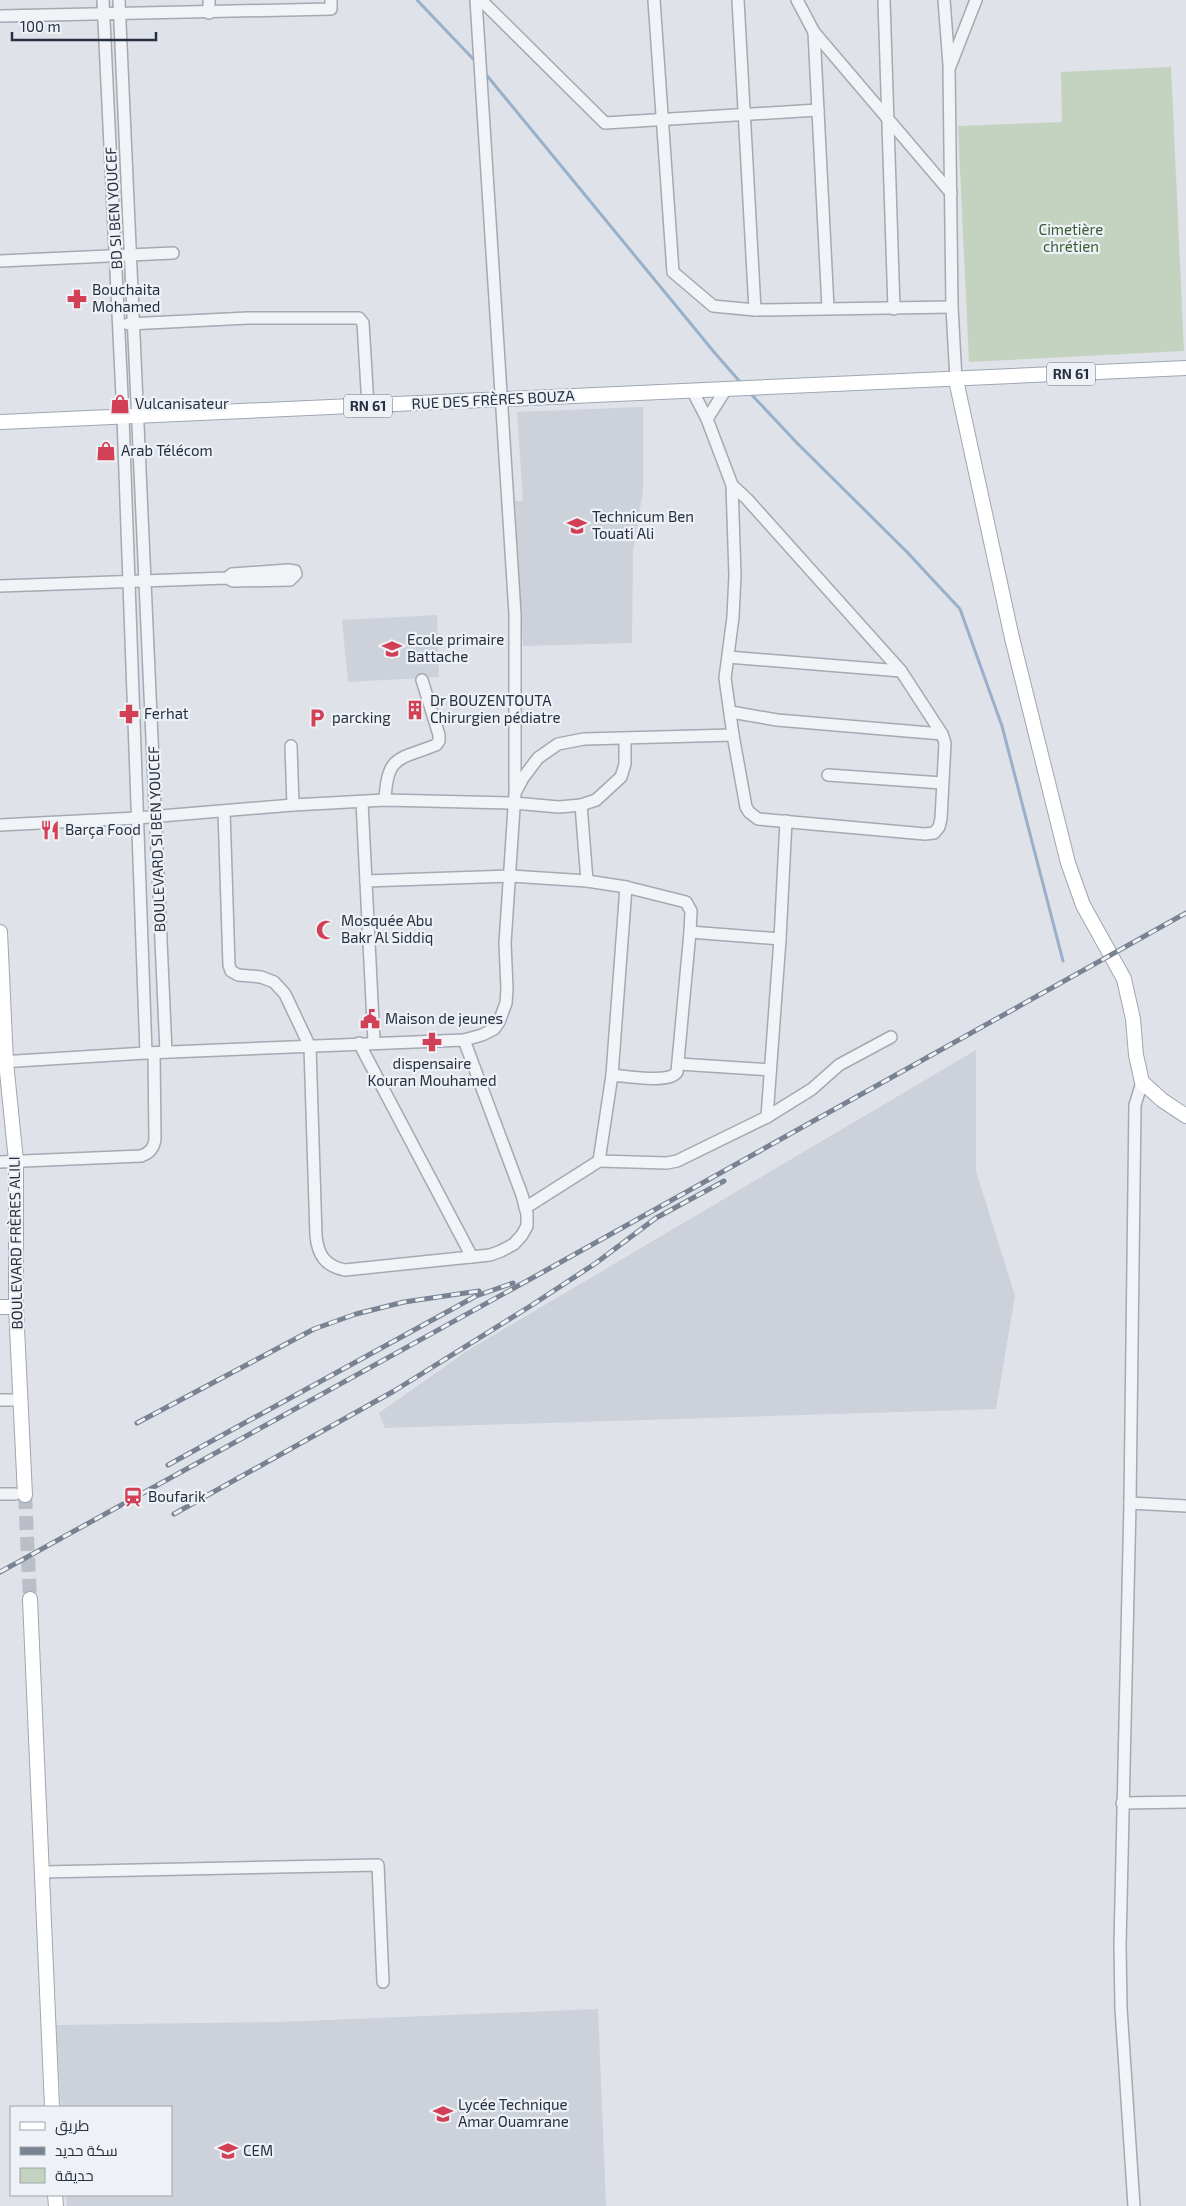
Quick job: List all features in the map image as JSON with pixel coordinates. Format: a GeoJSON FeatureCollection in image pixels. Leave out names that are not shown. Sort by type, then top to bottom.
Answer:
{"type":"FeatureCollection","features":[{"type":"Feature","properties":{"kind":"main road","name":"RN 61"},"geometry":{"type":"LineString","coordinates":[[956,380],[1186,368]]}},
{"type":"Feature","properties":{"kind":"main road","name":"RUE DES FRÈRES BOUZA"},"geometry":{"type":"LineString","coordinates":[[0,424],[731,388],[956,380]]}},
{"type":"Feature","properties":{"kind":"main road"},"geometry":{"type":"LineString","coordinates":[[956,380],[1012,638],[1068,863],[1084,905],[1124,979],[1133,1018],[1136,1055],[1142,1082],[1162,1100],[1186,1116]]}},
{"type":"Feature","properties":{"kind":"main road","name":"BOULEVARD FRÈRES ALILI"},"geometry":{"type":"LineString","coordinates":[[0,932],[3,1062],[16,1161],[16,1307],[20,1400],[20,1494]]}},
{"type":"Feature","properties":{"kind":"main road"},"geometry":{"type":"LineString","coordinates":[[0,1307],[16,1307]]}},
{"type":"Feature","properties":{"kind":"main road"},"geometry":{"type":"LineString","coordinates":[[30,1599],[52,2106]]}},
{"type":"Feature","properties":{"kind":"street","name":"BD SI BEN YOUCEF"},"geometry":{"type":"LineString","coordinates":[[103,0],[123,417]]}},
{"type":"Feature","properties":{"kind":"street"},"geometry":{"type":"LineString","coordinates":[[209,0],[209,13]]}},
{"type":"Feature","properties":{"kind":"street"},"geometry":{"type":"LineString","coordinates":[[0,16],[103,12],[119,6],[209,13],[331,9],[332,0]]}},
{"type":"Feature","properties":{"kind":"street"},"geometry":{"type":"LineString","coordinates":[[3,1062],[166,1052],[468,1039],[494,1029],[499,1022],[506,1003],[507,989],[505,943],[514,798],[515,614],[476,0]]}},
{"type":"Feature","properties":{"kind":"street"},"geometry":{"type":"LineString","coordinates":[[480,0],[605,123],[818,110]]}},
{"type":"Feature","properties":{"kind":"street"},"geometry":{"type":"LineString","coordinates":[[654,0],[673,272],[713,306],[755,310],[952,307]]}},
{"type":"Feature","properties":{"kind":"street"},"geometry":{"type":"LineString","coordinates":[[738,0],[755,310]]}},
{"type":"Feature","properties":{"kind":"street"},"geometry":{"type":"LineString","coordinates":[[797,0],[814,32],[950,193]]}},
{"type":"Feature","properties":{"kind":"street"},"geometry":{"type":"LineString","coordinates":[[884,0],[890,121],[894,309]]}},
{"type":"Feature","properties":{"kind":"street"},"geometry":{"type":"LineString","coordinates":[[944,0],[949,70],[952,307],[956,380]]}},
{"type":"Feature","properties":{"kind":"street"},"geometry":{"type":"LineString","coordinates":[[949,70],[976,0]]}},
{"type":"Feature","properties":{"kind":"street","name":"BD SI BEN YOUCEF"},"geometry":{"type":"LineString","coordinates":[[119,6],[139,416]]}},
{"type":"Feature","properties":{"kind":"street"},"geometry":{"type":"LineString","coordinates":[[814,32],[828,308]]}},
{"type":"Feature","properties":{"kind":"street"},"geometry":{"type":"LineString","coordinates":[[108,98],[124,97]]}},
{"type":"Feature","properties":{"kind":"street"},"geometry":{"type":"LineString","coordinates":[[0,261],[172,253]]}},
{"type":"Feature","properties":{"kind":"street"},"geometry":{"type":"LineString","coordinates":[[118,324],[248,318],[360,318],[363,323],[368,406]]}},
{"type":"Feature","properties":{"kind":"street"},"geometry":{"type":"LineString","coordinates":[[707,419],[731,388]]}},
{"type":"Feature","properties":{"kind":"street"},"geometry":{"type":"LineString","coordinates":[[692,390],[707,419],[732,485],[733,617],[725,687],[749,812],[758,819],[930,834],[937,830],[941,823],[945,743],[942,734],[901,671],[747,499],[732,485]]}},
{"type":"Feature","properties":{"kind":"street","name":"BOULEVARD SI BEN YOUCEF"},"geometry":{"type":"LineString","coordinates":[[139,416],[166,1052]]}},
{"type":"Feature","properties":{"kind":"street","name":"BOULEVARD SI BEN YOUCEF"},"geometry":{"type":"LineString","coordinates":[[16,1161],[141,1156],[148,1153],[153,1147],[155,1139],[137,818],[123,417]]}},
{"type":"Feature","properties":{"kind":"street"},"geometry":{"type":"LineString","coordinates":[[0,586],[129,580],[227,578],[233,581],[290,580],[296,574],[295,571],[288,570],[232,574],[227,578]]}},
{"type":"Feature","properties":{"kind":"street"},"geometry":{"type":"LineString","coordinates":[[728,657],[901,671]]}},
{"type":"Feature","properties":{"kind":"street"},"geometry":{"type":"LineString","coordinates":[[385,800],[388,773],[397,760],[436,745],[439,741],[439,735],[422,680]]}},
{"type":"Feature","properties":{"kind":"street"},"geometry":{"type":"LineString","coordinates":[[730,712],[777,720],[942,734]]}},
{"type":"Feature","properties":{"kind":"street"},"geometry":{"type":"LineString","coordinates":[[514,798],[523,778],[538,758],[558,744],[584,739],[625,740],[733,736]]}},
{"type":"Feature","properties":{"kind":"street"},"geometry":{"type":"LineString","coordinates":[[0,825],[156,817],[293,805],[385,800],[514,798],[559,807],[581,805],[596,800],[621,777],[625,764],[625,740]]}},
{"type":"Feature","properties":{"kind":"street"},"geometry":{"type":"LineString","coordinates":[[291,746],[293,805]]}},
{"type":"Feature","properties":{"kind":"street"},"geometry":{"type":"LineString","coordinates":[[828,776],[942,783]]}},
{"type":"Feature","properties":{"kind":"street"},"geometry":{"type":"LineString","coordinates":[[362,802],[374,1042]]}},
{"type":"Feature","properties":{"kind":"street"},"geometry":{"type":"LineString","coordinates":[[581,805],[587,880]]}},
{"type":"Feature","properties":{"kind":"street"},"geometry":{"type":"LineString","coordinates":[[224,811],[230,971],[238,975],[261,977],[274,982],[285,994],[310,1047],[317,1247],[324,1261],[331,1266],[345,1270],[490,1255],[514,1244],[522,1235],[527,1226],[525,1208],[468,1039]]}},
{"type":"Feature","properties":{"kind":"street"},"geometry":{"type":"LineString","coordinates":[[767,1117],[780,939],[786,821]]}},
{"type":"Feature","properties":{"kind":"street"},"geometry":{"type":"LineString","coordinates":[[366,881],[510,876],[587,880],[626,887],[686,902],[691,911],[690,932],[679,1064],[674,1076],[665,1079],[612,1076]]}},
{"type":"Feature","properties":{"kind":"street"},"geometry":{"type":"LineString","coordinates":[[599,1161],[612,1076],[626,887]]}},
{"type":"Feature","properties":{"kind":"street"},"geometry":{"type":"LineString","coordinates":[[690,932],[780,939]]}},
{"type":"Feature","properties":{"kind":"street"},"geometry":{"type":"LineString","coordinates":[[525,1208],[599,1161],[667,1163],[677,1161],[767,1117],[812,1089],[839,1065],[891,1037]]}},
{"type":"Feature","properties":{"kind":"street"},"geometry":{"type":"LineString","coordinates":[[359,1043],[472,1257]]}},
{"type":"Feature","properties":{"kind":"street"},"geometry":{"type":"LineString","coordinates":[[679,1064],[770,1070]]}},
{"type":"Feature","properties":{"kind":"street"},"geometry":{"type":"LineString","coordinates":[[1134,2206],[1121,2008],[1120,1944],[1130,1503],[1135,1105],[1142,1082]]}},
{"type":"Feature","properties":{"kind":"street"},"geometry":{"type":"LineString","coordinates":[[0,1162],[16,1161]]}},
{"type":"Feature","properties":{"kind":"street"},"geometry":{"type":"LineString","coordinates":[[0,1400],[20,1400]]}},
{"type":"Feature","properties":{"kind":"street"},"geometry":{"type":"LineString","coordinates":[[0,1494],[20,1494]]}},
{"type":"Feature","properties":{"kind":"street"},"geometry":{"type":"LineString","coordinates":[[1130,1503],[1186,1506]]}},
{"type":"Feature","properties":{"kind":"street"},"geometry":{"type":"LineString","coordinates":[[1122,1804],[1186,1802]]}},
{"type":"Feature","properties":{"kind":"street"},"geometry":{"type":"LineString","coordinates":[[42,1872],[378,1866],[383,1982]]}},
{"type":"Feature","properties":{"kind":"shaded area","name":"Technicum Ben Touati Ali"},"geometry":{"type":"Polygon","coordinates":[[[643,407],[643,491],[633,551],[632,643],[523,646],[515,501],[523,501],[517,412],[643,407]]]}},
{"type":"Feature","properties":{"kind":"shaded area","name":"Ecole primaire Battache"},"geometry":{"type":"Polygon","coordinates":[[[437,615],[439,677],[348,682],[342,620],[437,615]]]}},
{"type":"Feature","properties":{"kind":"shaded area"},"geometry":{"type":"Polygon","coordinates":[[[976,1050],[976,1171],[1015,1296],[996,1409],[385,1428],[379,1413],[467,1351],[976,1050]]]}},
{"type":"Feature","properties":{"kind":"shaded area","name":"Lycée Technique Amar Ouamrane"},"geometry":{"type":"Polygon","coordinates":[[[598,2009],[606,2206],[67,2206],[66,2196],[172,2196],[172,2106],[61,2106],[56,2025],[280,2022],[598,2009]]]}},
{"type":"Feature","properties":{"kind":"green space","name":"Cimetière chrétien"},"geometry":{"type":"Polygon","coordinates":[[[1171,67],[1184,351],[969,362],[958,126],[1062,122],[1061,72],[1171,67]]]}},
{"type":"Feature","properties":{"kind":"waterway"},"geometry":{"type":"LineString","coordinates":[[417,0],[477,63]]}},
{"type":"Feature","properties":{"kind":"waterway"},"geometry":{"type":"LineString","coordinates":[[484,72],[741,383]]}},
{"type":"Feature","properties":{"kind":"waterway"},"geometry":{"type":"LineString","coordinates":[[750,393],[797,443],[907,552],[960,609],[1002,726],[1063,961]]}},
{"type":"Feature","properties":{"kind":"tunnel"},"geometry":{"type":"LineString","coordinates":[[25,1495],[30,1599]]}},
{"type":"Feature","properties":{"kind":"railway"},"geometry":{"type":"LineString","coordinates":[[0,1572],[543,1272],[1186,913]]}},
{"type":"Feature","properties":{"kind":"railway"},"geometry":{"type":"LineString","coordinates":[[174,1514],[394,1391],[596,1263],[656,1218],[724,1181]]}},
{"type":"Feature","properties":{"kind":"railway"},"geometry":{"type":"LineString","coordinates":[[168,1465],[476,1296],[513,1283]]}},
{"type":"Feature","properties":{"kind":"railway"},"geometry":{"type":"LineString","coordinates":[[137,1423],[314,1329],[356,1314],[404,1302],[479,1291]]}},
{"type":"Feature","properties":{"kind":"place","name":"Bouchaita Mohamed"},"geometry":{"type":"Point","coordinates":[77,299]}},
{"type":"Feature","properties":{"kind":"place","name":"Vulcanisateur"},"geometry":{"type":"Point","coordinates":[120,404]}},
{"type":"Feature","properties":{"kind":"place","name":"Arab Télécom"},"geometry":{"type":"Point","coordinates":[106,451]}},
{"type":"Feature","properties":{"kind":"place","name":"Technicum Ben Touati Ali"},"geometry":{"type":"Point","coordinates":[577,526]}},
{"type":"Feature","properties":{"kind":"place","name":"Ecole primaire Battache"},"geometry":{"type":"Point","coordinates":[392,649]}},
{"type":"Feature","properties":{"kind":"place","name":"Dr BOUZENTOUTA Chirurgien pédiatre"},"geometry":{"type":"Point","coordinates":[415,710]}},
{"type":"Feature","properties":{"kind":"place","name":"Ferhat"},"geometry":{"type":"Point","coordinates":[129,714]}},
{"type":"Feature","properties":{"kind":"place","name":"parcking"},"geometry":{"type":"Point","coordinates":[317,718]}},
{"type":"Feature","properties":{"kind":"place","name":"Barça Food"},"geometry":{"type":"Point","coordinates":[50,830]}},
{"type":"Feature","properties":{"kind":"place","name":"Mosquée Abu Bakr Al Siddiq"},"geometry":{"type":"Point","coordinates":[326,930]}},
{"type":"Feature","properties":{"kind":"place","name":"Maison de jeunes"},"geometry":{"type":"Point","coordinates":[370,1019]}},
{"type":"Feature","properties":{"kind":"place","name":"dispensaire Kouran Mouhamed"},"geometry":{"type":"Point","coordinates":[432,1042]}},
{"type":"Feature","properties":{"kind":"place","name":"Boufarik"},"geometry":{"type":"Point","coordinates":[133,1497]}},
{"type":"Feature","properties":{"kind":"place","name":"Lycée Technique Amar Ouamrane"},"geometry":{"type":"Point","coordinates":[443,2114]}},
{"type":"Feature","properties":{"kind":"place","name":"CEM"},"geometry":{"type":"Point","coordinates":[228,2151]}}]}
